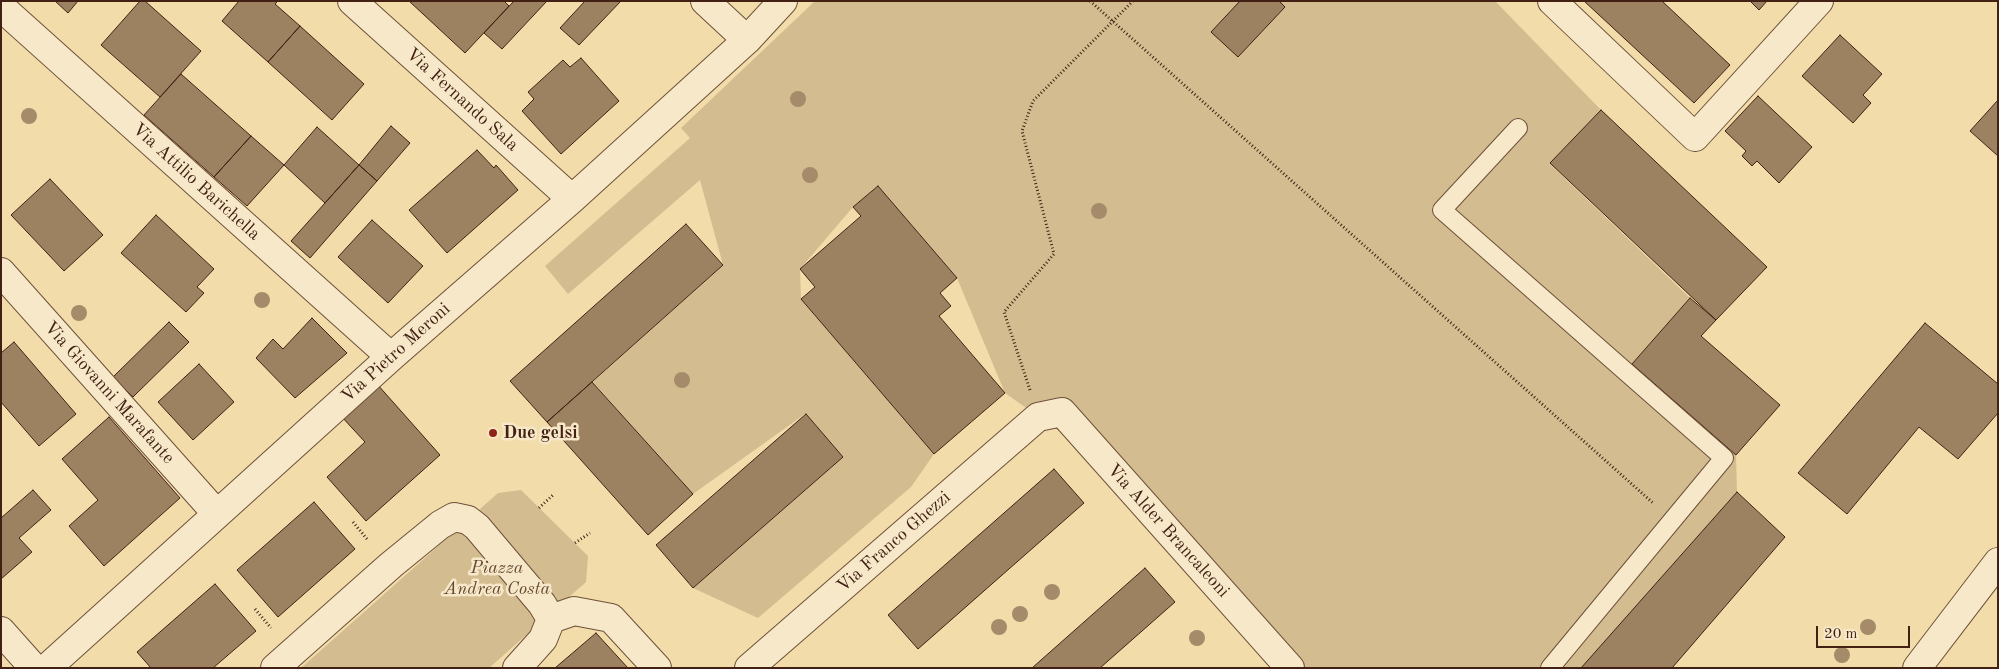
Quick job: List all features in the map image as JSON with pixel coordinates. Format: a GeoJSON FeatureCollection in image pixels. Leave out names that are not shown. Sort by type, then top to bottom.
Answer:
{"type":"FeatureCollection","features":[{"type":"Feature","properties":{"kind":"street","name":"Via Fernando Sala"},"geometry":{"type":"LineString","coordinates":[[352,1],[572,199]]}},
{"type":"Feature","properties":{"kind":"street"},"geometry":{"type":"LineString","coordinates":[[705,1],[747,40]]}},
{"type":"Feature","properties":{"kind":"street","name":"Via Pietro Meroni"},"geometry":{"type":"LineString","coordinates":[[47,668],[391,357],[572,199],[747,40],[783,1]]}},
{"type":"Feature","properties":{"kind":"street"},"geometry":{"type":"LineString","coordinates":[[1552,1],[1695,137],[1819,1]]}},
{"type":"Feature","properties":{"kind":"street","name":"Via Attilio Barichella"},"geometry":{"type":"LineString","coordinates":[[1,7],[391,357]]}},
{"type":"Feature","properties":{"kind":"street","name":"Via Giovanni Marafante"},"geometry":{"type":"LineString","coordinates":[[1,272],[217,514]]}},
{"type":"Feature","properties":{"kind":"street","name":"Via Alder Brancaleoni"},"geometry":{"type":"LineString","coordinates":[[1038,417],[1062,412],[1290,668]]}},
{"type":"Feature","properties":{"kind":"street","name":"Via Franco Ghezzi"},"geometry":{"type":"LineString","coordinates":[[749,668],[1038,417]]}},
{"type":"Feature","properties":{"kind":"street"},"geometry":{"type":"LineString","coordinates":[[275,668],[391,565],[440,525],[454,517],[468,520],[476,527],[542,604],[551,619]]}},
{"type":"Feature","properties":{"kind":"street"},"geometry":{"type":"LineString","coordinates":[[1918,668],[1998,562]]}},
{"type":"Feature","properties":{"kind":"street"},"geometry":{"type":"LineString","coordinates":[[517,668],[543,639],[551,619],[574,611],[611,618],[657,668]]}},
{"type":"Feature","properties":{"kind":"street"},"geometry":{"type":"LineString","coordinates":[[1,631],[34,668]]}},
{"type":"Feature","properties":{"kind":"lane"},"geometry":{"type":"LineString","coordinates":[[1518,128],[1442,210],[1724,458],[1550,668]]}},
{"type":"Feature","properties":{"kind":"path"},"geometry":{"type":"LineString","coordinates":[[1090,1],[1672,520]]}},
{"type":"Feature","properties":{"kind":"path"},"geometry":{"type":"LineString","coordinates":[[1038,417],[1004,312],[1054,254],[1022,131],[1033,101],[1133,1]]}},
{"type":"Feature","properties":{"kind":"path"},"geometry":{"type":"LineString","coordinates":[[539,508],[554,494]]}},
{"type":"Feature","properties":{"kind":"path"},"geometry":{"type":"LineString","coordinates":[[353,522],[367,539]]}},
{"type":"Feature","properties":{"kind":"path"},"geometry":{"type":"LineString","coordinates":[[574,543],[590,533]]}},
{"type":"Feature","properties":{"kind":"path"},"geometry":{"type":"LineString","coordinates":[[254,609],[271,628]]}},
{"type":"Feature","properties":{"kind":"green space"},"geometry":{"type":"Polygon","coordinates":[[[815,1],[1495,1],[1601,110],[1550,164],[1690,298],[1632,364],[1736,455],[1737,492],[1582,668],[1282,668],[1059,431],[1005,393],[957,278],[878,186],[853,207],[800,269],[801,299],[934,454],[911,487],[758,618],[693,588],[843,457],[805,414],[693,494],[593,382],[723,265],[700,180],[568,294],[545,266],[690,138],[681,128],[815,1]]]}},
{"type":"Feature","properties":{"kind":"green space","name":"Piazza Andrea Costa"},"geometry":{"type":"Polygon","coordinates":[[[521,490],[588,556],[586,582],[489,668],[301,668],[498,493],[521,490]]]}},
{"type":"Feature","properties":{"kind":"building"},"geometry":{"type":"Polygon","coordinates":[[[55,1],[78,1],[68,13],[55,1]]]}},
{"type":"Feature","properties":{"kind":"building"},"geometry":{"type":"Polygon","coordinates":[[[140,1],[145,1],[201,51],[160,97],[101,45],[140,1]]]}},
{"type":"Feature","properties":{"kind":"building"},"geometry":{"type":"Polygon","coordinates":[[[239,1],[278,1],[275,4],[300,26],[268,62],[222,21],[239,1]]]}},
{"type":"Feature","properties":{"kind":"building"},"geometry":{"type":"Polygon","coordinates":[[[409,1],[504,1],[509,6],[465,53],[409,1]]]}},
{"type":"Feature","properties":{"kind":"building"},"geometry":{"type":"Polygon","coordinates":[[[514,1],[547,1],[502,49],[484,33],[514,1]]]}},
{"type":"Feature","properties":{"kind":"building"},"geometry":{"type":"Polygon","coordinates":[[[585,1],[621,1],[579,45],[560,28],[585,1]]]}},
{"type":"Feature","properties":{"kind":"building"},"geometry":{"type":"Polygon","coordinates":[[[1240,1],[1279,1],[1285,7],[1238,57],[1211,32],[1240,1]]]}},
{"type":"Feature","properties":{"kind":"building"},"geometry":{"type":"Polygon","coordinates":[[[1584,1],[1662,1],[1730,65],[1694,103],[1584,1]]]}},
{"type":"Feature","properties":{"kind":"building"},"geometry":{"type":"Polygon","coordinates":[[[1750,1],[1767,1],[1759,10],[1750,1]]]}},
{"type":"Feature","properties":{"kind":"building"},"geometry":{"type":"Polygon","coordinates":[[[300,26],[364,84],[332,120],[268,62],[300,26]]]}},
{"type":"Feature","properties":{"kind":"building"},"geometry":{"type":"Polygon","coordinates":[[[1840,35],[1882,74],[1863,95],[1871,103],[1853,123],[1802,76],[1840,35]]]}},
{"type":"Feature","properties":{"kind":"building"},"geometry":{"type":"Polygon","coordinates":[[[581,58],[619,101],[561,154],[522,111],[534,99],[528,92],[563,60],[570,67],[581,58]]]}},
{"type":"Feature","properties":{"kind":"building"},"geometry":{"type":"Polygon","coordinates":[[[181,74],[251,136],[214,177],[144,115],[181,74]]]}},
{"type":"Feature","properties":{"kind":"building"},"geometry":{"type":"Polygon","coordinates":[[[1758,96],[1812,147],[1779,183],[1757,161],[1752,166],[1742,156],[1746,151],[1725,131],[1758,96]]]}},
{"type":"Feature","properties":{"kind":"building"},"geometry":{"type":"Polygon","coordinates":[[[1998,100],[1998,156],[1970,131],[1998,100]]]}},
{"type":"Feature","properties":{"kind":"building"},"geometry":{"type":"Polygon","coordinates":[[[1601,110],[1767,267],[1716,320],[1550,163],[1601,110]]]}},
{"type":"Feature","properties":{"kind":"building"},"geometry":{"type":"Polygon","coordinates":[[[391,126],[410,143],[377,181],[359,165],[391,126]]]}},
{"type":"Feature","properties":{"kind":"building"},"geometry":{"type":"Polygon","coordinates":[[[317,127],[359,165],[325,203],[284,165],[317,127]]]}},
{"type":"Feature","properties":{"kind":"building"},"geometry":{"type":"Polygon","coordinates":[[[251,136],[284,165],[247,206],[214,177],[251,136]]]}},
{"type":"Feature","properties":{"kind":"building"},"geometry":{"type":"Polygon","coordinates":[[[477,150],[494,168],[496,165],[518,190],[447,253],[409,210],[477,150]]]}},
{"type":"Feature","properties":{"kind":"building"},"geometry":{"type":"Polygon","coordinates":[[[359,165],[377,181],[310,258],[291,241],[359,165]]]}},
{"type":"Feature","properties":{"kind":"building"},"geometry":{"type":"Polygon","coordinates":[[[50,179],[103,235],[64,271],[11,215],[50,179]]]}},
{"type":"Feature","properties":{"kind":"building"},"geometry":{"type":"Polygon","coordinates":[[[878,186],[957,278],[940,293],[951,306],[939,316],[1005,393],[934,454],[801,299],[815,287],[800,269],[861,216],[853,207],[878,186]]]}},
{"type":"Feature","properties":{"kind":"building"},"geometry":{"type":"Polygon","coordinates":[[[156,215],[214,269],[197,287],[204,293],[186,312],[121,253],[156,215]]]}},
{"type":"Feature","properties":{"kind":"building"},"geometry":{"type":"Polygon","coordinates":[[[372,220],[423,266],[388,303],[338,257],[372,220]]]}},
{"type":"Feature","properties":{"kind":"building"},"geometry":{"type":"Polygon","coordinates":[[[686,224],[723,265],[547,422],[510,381],[686,224]]]}},
{"type":"Feature","properties":{"kind":"building"},"geometry":{"type":"Polygon","coordinates":[[[1690,298],[1716,320],[1701,336],[1780,405],[1736,455],[1632,364],[1690,298]]]}},
{"type":"Feature","properties":{"kind":"building"},"geometry":{"type":"Polygon","coordinates":[[[312,318],[347,353],[295,398],[256,358],[273,339],[283,349],[312,318]]]}},
{"type":"Feature","properties":{"kind":"building"},"geometry":{"type":"Polygon","coordinates":[[[169,322],[189,342],[133,397],[113,377],[169,322]]]}},
{"type":"Feature","properties":{"kind":"building"},"geometry":{"type":"Polygon","coordinates":[[[1925,323],[1998,384],[1998,413],[1958,459],[1919,427],[1847,514],[1798,473],[1925,323]]]}},
{"type":"Feature","properties":{"kind":"building"},"geometry":{"type":"Polygon","coordinates":[[[14,342],[76,414],[39,446],[1,402],[1,353],[14,342]]]}},
{"type":"Feature","properties":{"kind":"building"},"geometry":{"type":"Polygon","coordinates":[[[199,364],[234,402],[193,440],[158,402],[199,364]]]}},
{"type":"Feature","properties":{"kind":"building"},"geometry":{"type":"Polygon","coordinates":[[[592,382],[693,494],[648,535],[547,422],[592,382]]]}},
{"type":"Feature","properties":{"kind":"building"},"geometry":{"type":"Polygon","coordinates":[[[377,384],[440,455],[366,521],[327,477],[365,442],[341,416],[377,384]]]}},
{"type":"Feature","properties":{"kind":"building"},"geometry":{"type":"Polygon","coordinates":[[[806,414],[843,457],[693,588],[656,545],[806,414]]]}},
{"type":"Feature","properties":{"kind":"building"},"geometry":{"type":"Polygon","coordinates":[[[109,417],[180,498],[104,566],[69,526],[98,500],[62,459],[109,417]]]}},
{"type":"Feature","properties":{"kind":"building"},"geometry":{"type":"Polygon","coordinates":[[[1054,469],[1084,503],[918,649],[888,615],[1054,469]]]}},
{"type":"Feature","properties":{"kind":"building"},"geometry":{"type":"Polygon","coordinates":[[[33,490],[51,510],[19,538],[32,552],[1,579],[1,518],[33,490]]]}},
{"type":"Feature","properties":{"kind":"building"},"geometry":{"type":"Polygon","coordinates":[[[1737,492],[1785,537],[1672,668],[1581,668],[1737,492]]]}},
{"type":"Feature","properties":{"kind":"building"},"geometry":{"type":"Polygon","coordinates":[[[314,502],[355,549],[278,617],[237,570],[314,502]]]}},
{"type":"Feature","properties":{"kind":"building"},"geometry":{"type":"Polygon","coordinates":[[[1145,568],[1175,602],[1100,668],[1032,668],[1145,568]]]}},
{"type":"Feature","properties":{"kind":"building"},"geometry":{"type":"Polygon","coordinates":[[[215,584],[256,631],[213,668],[151,668],[137,652],[215,584]]]}},
{"type":"Feature","properties":{"kind":"building"},"geometry":{"type":"Polygon","coordinates":[[[596,633],[628,668],[555,668],[596,633]]]}},
{"type":"Feature","properties":{"kind":"place","name":"Due gelsi"},"geometry":{"type":"Point","coordinates":[493,433]}}]}
